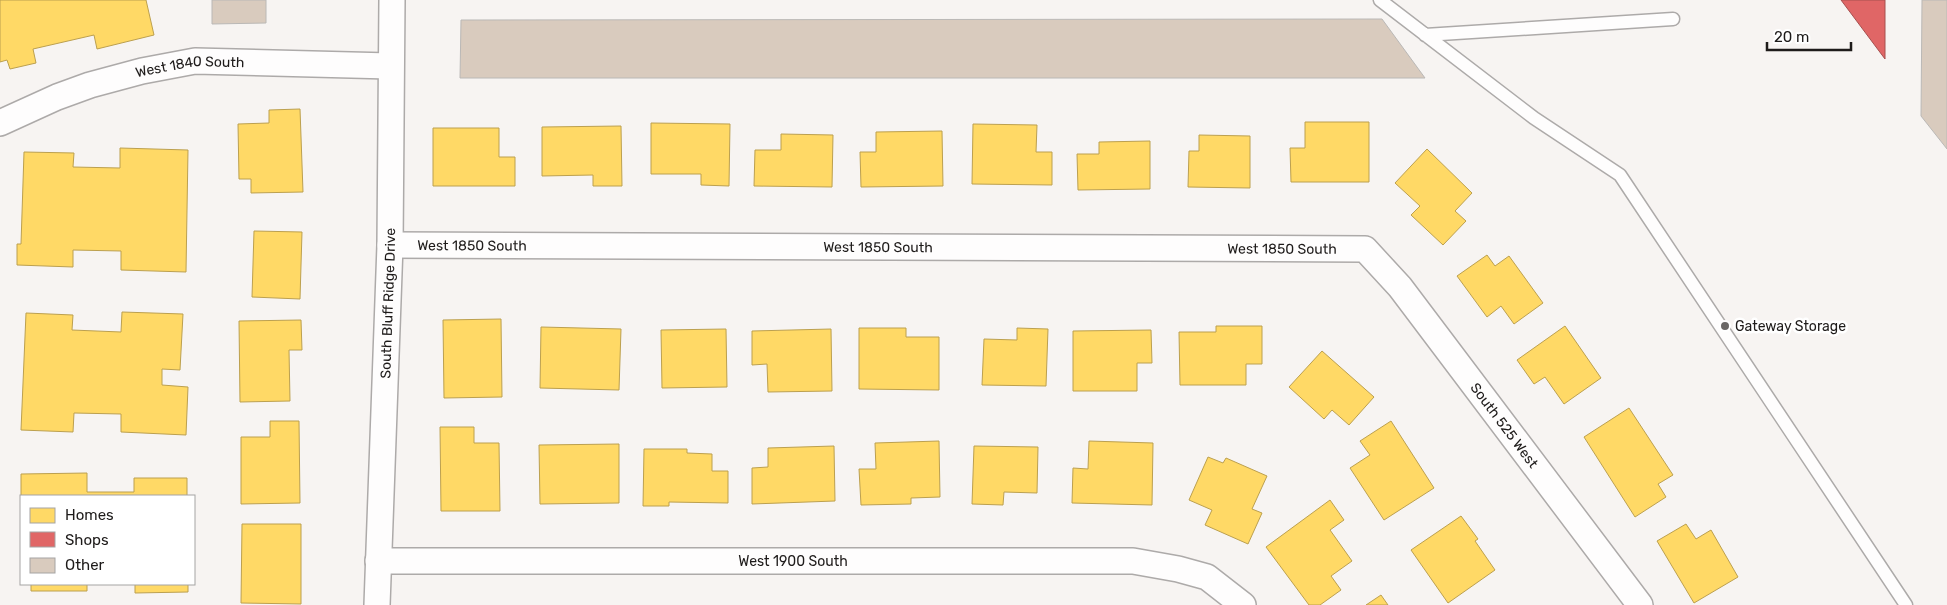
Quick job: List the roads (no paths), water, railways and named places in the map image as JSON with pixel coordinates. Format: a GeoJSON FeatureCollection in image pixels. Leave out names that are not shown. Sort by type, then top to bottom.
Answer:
{"type":"FeatureCollection","features":[{"type":"Feature","properties":{"kind":"street","name":"South Bluff Ridge Drive"},"geometry":{"type":"LineString","coordinates":[[377,605],[390,245],[392,0]]}},
{"type":"Feature","properties":{"kind":"street","name":"West 1840 South"},"geometry":{"type":"LineString","coordinates":[[0,123],[57,97],[90,85],[142,71],[195,62],[390,66]]}},
{"type":"Feature","properties":{"kind":"street","name":"West 1850 South"},"geometry":{"type":"LineString","coordinates":[[390,245],[1365,249]]}},
{"type":"Feature","properties":{"kind":"street","name":"South 525 West"},"geometry":{"type":"LineString","coordinates":[[1365,249],[1400,287],[1640,605]]}},
{"type":"Feature","properties":{"kind":"street","name":"West 1900 South"},"geometry":{"type":"LineString","coordinates":[[378,561],[1132,560],[1207,577],[1243,605]]}},
{"type":"Feature","properties":{"kind":"lane"},"geometry":{"type":"LineString","coordinates":[[1380,0],[1534,118],[1620,175],[1906,605]]}},
{"type":"Feature","properties":{"kind":"lane"},"geometry":{"type":"LineString","coordinates":[[1425,35],[1673,19]]}},
{"type":"Feature","properties":{"kind":"place","name":"Gateway Storage"},"geometry":{"type":"Point","coordinates":[1725,326]}}]}
